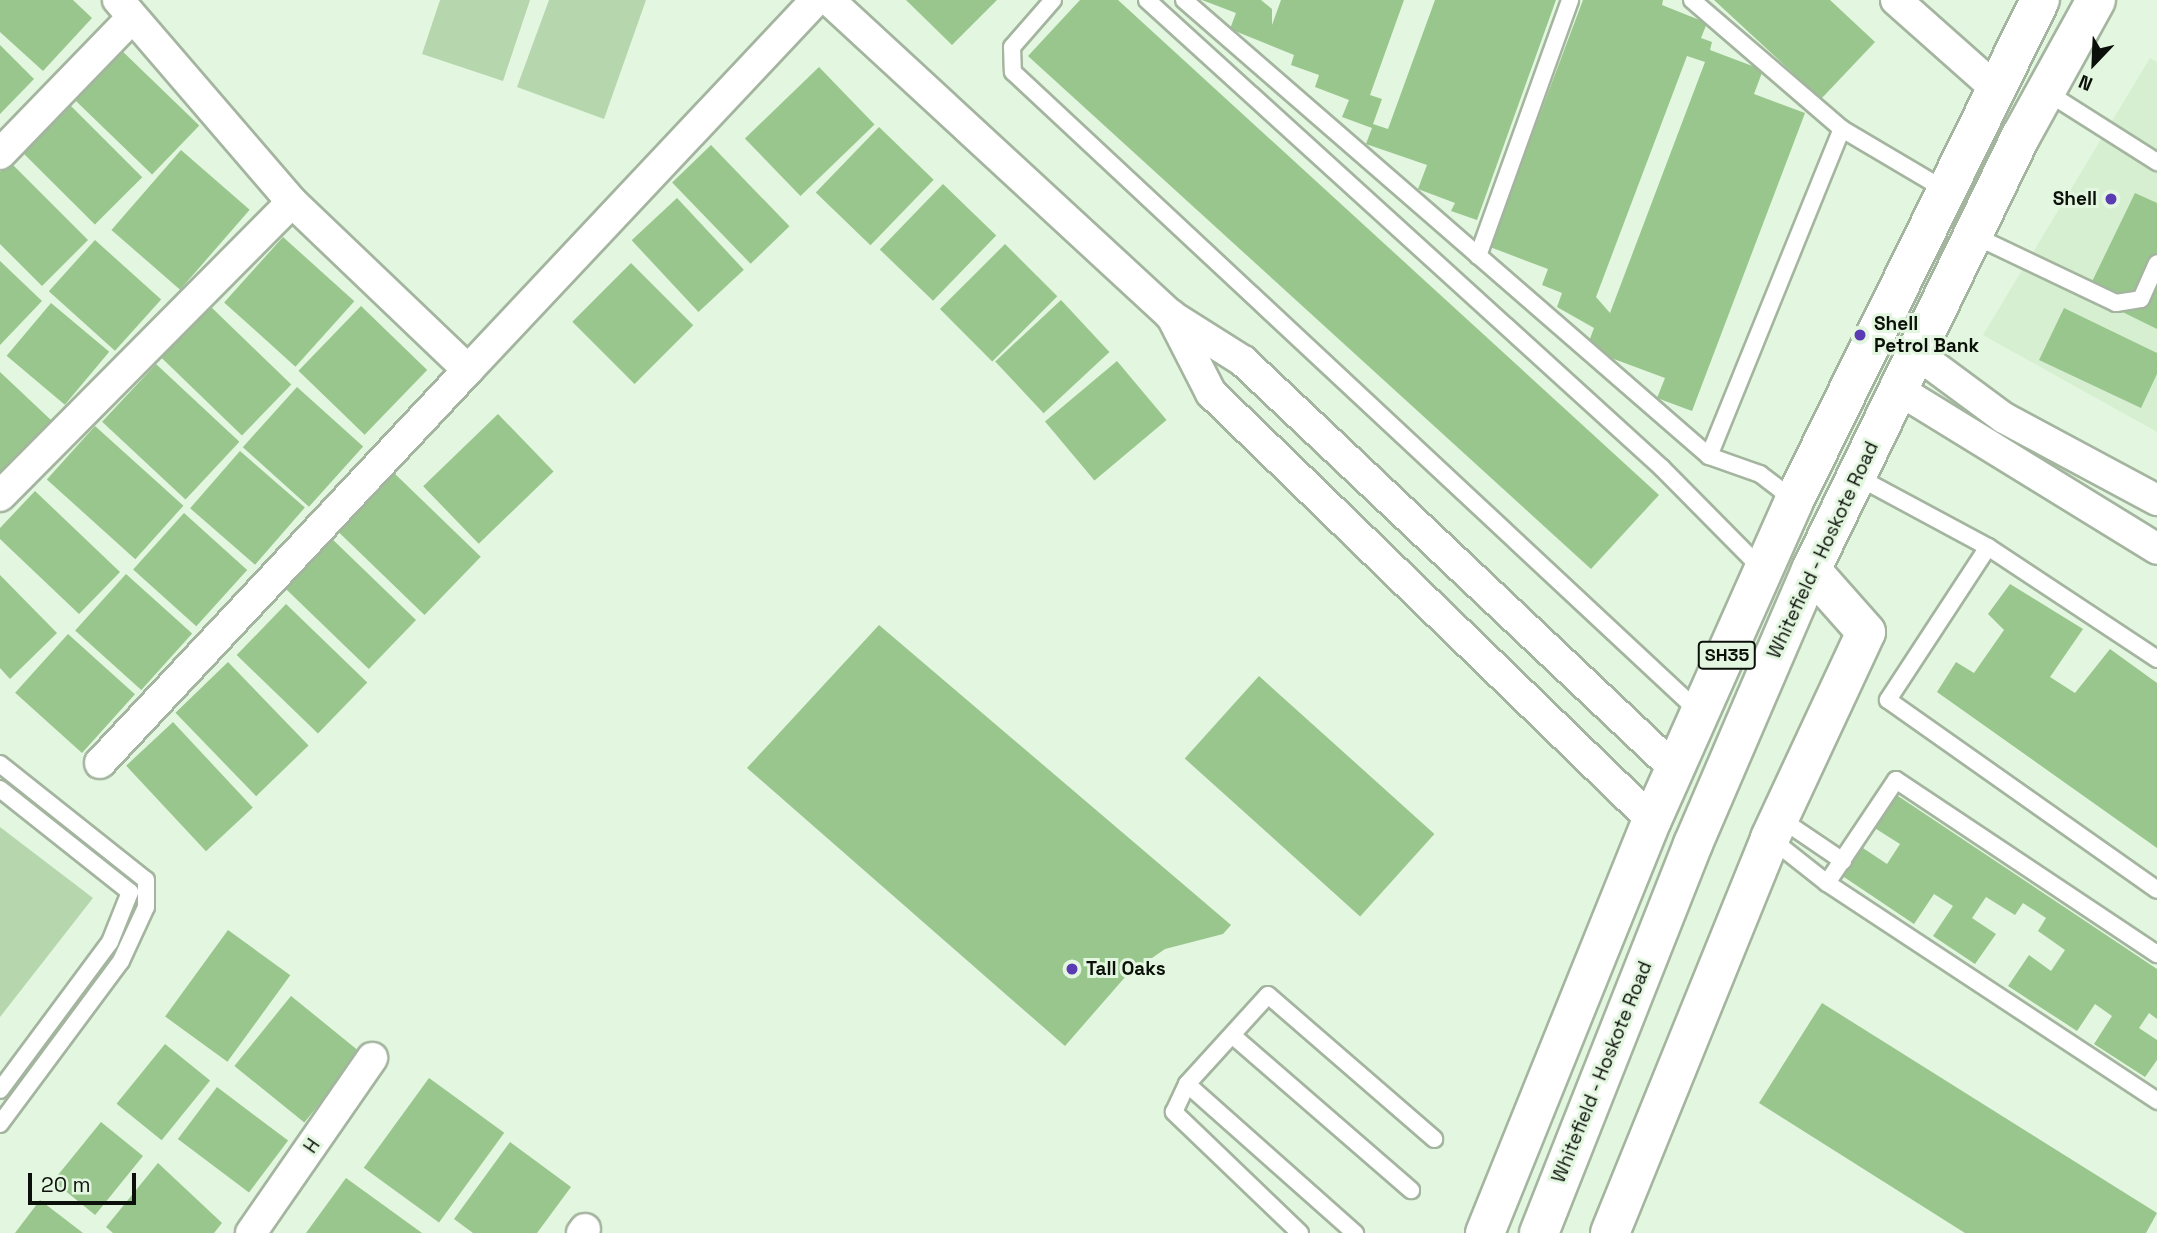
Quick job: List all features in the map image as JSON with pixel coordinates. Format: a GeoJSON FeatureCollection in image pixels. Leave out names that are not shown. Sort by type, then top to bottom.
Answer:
{"type":"FeatureCollection","features":[{"type":"Feature","properties":{"kind":"main road","name":"SH35"},"geometry":{"type":"LineString","coordinates":[[1485,1233],[1652,820],[1794,501],[1994,88],[2040,0]]}},
{"type":"Feature","properties":{"kind":"main road","name":"Whitefield - Hoskote Road"},"geometry":{"type":"LineString","coordinates":[[1539,1233],[1693,844],[1811,570],[2045,91],[2096,0]]}},
{"type":"Feature","properties":{"kind":"main road"},"geometry":{"type":"LineString","coordinates":[[1610,1233],[1776,828],[1866,632],[1811,570]]}},
{"type":"Feature","properties":{"kind":"street"},"geometry":{"type":"LineString","coordinates":[[100,763],[816,0]]}},
{"type":"Feature","properties":{"kind":"street"},"geometry":{"type":"LineString","coordinates":[[829,0],[1170,315],[1243,361],[1675,769]]}},
{"type":"Feature","properties":{"kind":"street"},"geometry":{"type":"LineString","coordinates":[[1896,0],[1994,88]]}},
{"type":"Feature","properties":{"kind":"street"},"geometry":{"type":"LineString","coordinates":[[0,154],[125,9],[292,202],[468,370]]}},
{"type":"Feature","properties":{"kind":"street"},"geometry":{"type":"LineString","coordinates":[[0,496],[292,202]]}},
{"type":"Feature","properties":{"kind":"street"},"geometry":{"type":"LineString","coordinates":[[1170,315],[1211,393],[1652,820]]}},
{"type":"Feature","properties":{"kind":"street"},"geometry":{"type":"LineString","coordinates":[[1916,353],[2004,418],[2157,500]]}},
{"type":"Feature","properties":{"kind":"street"},"geometry":{"type":"LineString","coordinates":[[1899,390],[2157,549]]}},
{"type":"Feature","properties":{"kind":"street","name":"H"},"geometry":{"type":"LineString","coordinates":[[251,1233],[372,1058]]}},
{"type":"Feature","properties":{"kind":"lane"},"geometry":{"type":"LineString","coordinates":[[1054,0],[1012,47],[1013,72],[1701,713]]}},
{"type":"Feature","properties":{"kind":"lane"},"geometry":{"type":"LineString","coordinates":[[1147,0],[1662,468],[1764,571]]}},
{"type":"Feature","properties":{"kind":"lane"},"geometry":{"type":"LineString","coordinates":[[1184,0],[1709,456],[1760,474],[1794,501]]}},
{"type":"Feature","properties":{"kind":"lane"},"geometry":{"type":"LineString","coordinates":[[1478,256],[1570,0]]}},
{"type":"Feature","properties":{"kind":"lane"},"geometry":{"type":"LineString","coordinates":[[1692,0],[1842,129],[1945,190]]}},
{"type":"Feature","properties":{"kind":"lane"},"geometry":{"type":"LineString","coordinates":[[2045,91],[2157,162]]}},
{"type":"Feature","properties":{"kind":"lane"},"geometry":{"type":"LineString","coordinates":[[1709,456],[1842,129]]}},
{"type":"Feature","properties":{"kind":"lane"},"geometry":{"type":"LineString","coordinates":[[1975,236],[2116,303],[2141,299],[2157,263]]}},
{"type":"Feature","properties":{"kind":"lane"},"geometry":{"type":"LineString","coordinates":[[1856,476],[1988,547],[2157,659]]}},
{"type":"Feature","properties":{"kind":"lane"},"geometry":{"type":"LineString","coordinates":[[1988,547],[1888,700],[2157,890]]}},
{"type":"Feature","properties":{"kind":"lane"},"geometry":{"type":"LineString","coordinates":[[0,764],[146,880],[146,907],[121,961],[0,1124]]}},
{"type":"Feature","properties":{"kind":"lane"},"geometry":{"type":"LineString","coordinates":[[1827,883],[1896,780],[2157,954]]}},
{"type":"Feature","properties":{"kind":"lane"},"geometry":{"type":"LineString","coordinates":[[0,789],[130,892],[110,942],[0,1090]]}},
{"type":"Feature","properties":{"kind":"lane"},"geometry":{"type":"LineString","coordinates":[[1776,828],[1843,861]]}},
{"type":"Feature","properties":{"kind":"lane"},"geometry":{"type":"LineString","coordinates":[[1776,828],[1827,883],[2157,1101]]}},
{"type":"Feature","properties":{"kind":"lane"},"geometry":{"type":"LineString","coordinates":[[1300,1233],[1181,1122],[1175,1104],[1187,1084],[1268,995],[1434,1139]]}},
{"type":"Feature","properties":{"kind":"lane"},"geometry":{"type":"LineString","coordinates":[[1232,1035],[1411,1190]]}},
{"type":"Feature","properties":{"kind":"lane"},"geometry":{"type":"LineString","coordinates":[[1187,1084],[1355,1233]]}},
{"type":"Feature","properties":{"kind":"shaded area"},"geometry":{"type":"Polygon","coordinates":[[[440,0],[530,0],[503,81],[422,54],[440,0]]]}},
{"type":"Feature","properties":{"kind":"shaded area"},"geometry":{"type":"Polygon","coordinates":[[[549,0],[646,0],[604,119],[517,87],[549,0]]]}},
{"type":"Feature","properties":{"kind":"shaded area","name":"Shell"},"geometry":{"type":"Polygon","coordinates":[[[2150,58],[2157,62],[2157,432],[1983,335],[2150,58]]]}},
{"type":"Feature","properties":{"kind":"shaded area"},"geometry":{"type":"Polygon","coordinates":[[[0,827],[93,898],[0,1017],[0,827]]]}},
{"type":"Feature","properties":{"kind":"building"},"geometry":{"type":"Polygon","coordinates":[[[0,0],[73,0],[92,18],[43,71],[0,32],[0,0]]]}},
{"type":"Feature","properties":{"kind":"building"},"geometry":{"type":"Polygon","coordinates":[[[906,0],[997,0],[952,45],[906,0]]]}},
{"type":"Feature","properties":{"kind":"building"},"geometry":{"type":"Polygon","coordinates":[[[1080,0],[1118,0],[1659,495],[1591,569],[1028,56],[1080,0]]]}},
{"type":"Feature","properties":{"kind":"building"},"geometry":{"type":"Polygon","coordinates":[[[1202,0],[1261,0],[1272,9],[1272,25],[1281,0],[1404,0],[1370,95],[1382,99],[1373,124],[1388,129],[1435,0],[1556,0],[1477,220],[1451,211],[1455,203],[1418,189],[1427,165],[1366,144],[1372,128],[1342,117],[1349,100],[1315,87],[1319,75],[1291,65],[1294,55],[1230,29],[1236,13],[1202,0]]]}},
{"type":"Feature","properties":{"kind":"building"},"geometry":{"type":"Polygon","coordinates":[[[1583,0],[1663,0],[1662,5],[1707,23],[1701,38],[1712,42],[1710,50],[1763,70],[1754,94],[1805,113],[1692,411],[1657,398],[1665,378],[1595,352],[1588,344],[1594,328],[1557,307],[1562,293],[1542,285],[1548,269],[1490,247],[1583,0]],[[1687,56],[1596,297],[1610,313],[1705,62],[1687,56]]]}},
{"type":"Feature","properties":{"kind":"building"},"geometry":{"type":"Polygon","coordinates":[[[1714,0],[1830,0],[1875,42],[1821,99],[1714,0]]]}},
{"type":"Feature","properties":{"kind":"building"},"geometry":{"type":"Polygon","coordinates":[[[0,45],[34,79],[0,114],[0,45]]]}},
{"type":"Feature","properties":{"kind":"building"},"geometry":{"type":"Polygon","coordinates":[[[118,47],[199,125],[152,174],[71,96],[118,47]]]}},
{"type":"Feature","properties":{"kind":"building"},"geometry":{"type":"Polygon","coordinates":[[[819,67],[875,125],[800,196],[745,139],[819,67]]]}},
{"type":"Feature","properties":{"kind":"building"},"geometry":{"type":"Polygon","coordinates":[[[68,103],[142,177],[95,225],[21,150],[68,103]]]}},
{"type":"Feature","properties":{"kind":"building"},"geometry":{"type":"Polygon","coordinates":[[[879,127],[934,180],[870,245],[816,192],[879,127]]]}},
{"type":"Feature","properties":{"kind":"building"},"geometry":{"type":"Polygon","coordinates":[[[711,145],[789,226],[751,264],[672,183],[711,145]]]}},
{"type":"Feature","properties":{"kind":"building"},"geometry":{"type":"Polygon","coordinates":[[[181,150],[250,210],[180,290],[111,230],[181,150]]]}},
{"type":"Feature","properties":{"kind":"building"},"geometry":{"type":"Polygon","coordinates":[[[10,162],[88,240],[42,286],[0,244],[0,172],[10,162]]]}},
{"type":"Feature","properties":{"kind":"building"},"geometry":{"type":"Polygon","coordinates":[[[943,184],[996,235],[933,301],[880,249],[943,184]]]}},
{"type":"Feature","properties":{"kind":"building"},"geometry":{"type":"Polygon","coordinates":[[[2135,193],[2157,203],[2157,329],[2086,294],[2135,193]]]}},
{"type":"Feature","properties":{"kind":"building"},"geometry":{"type":"Polygon","coordinates":[[[677,198],[744,270],[698,312],[632,240],[677,198]]]}},
{"type":"Feature","properties":{"kind":"building"},"geometry":{"type":"Polygon","coordinates":[[[283,237],[354,301],[295,367],[224,302],[283,237]]]}},
{"type":"Feature","properties":{"kind":"building"},"geometry":{"type":"Polygon","coordinates":[[[95,240],[161,300],[115,351],[49,291],[95,240]]]}},
{"type":"Feature","properties":{"kind":"building"},"geometry":{"type":"Polygon","coordinates":[[[1005,244],[1057,296],[992,361],[940,309],[1005,244]]]}},
{"type":"Feature","properties":{"kind":"building"},"geometry":{"type":"Polygon","coordinates":[[[0,261],[42,301],[0,345],[0,261]]]}},
{"type":"Feature","properties":{"kind":"building"},"geometry":{"type":"Polygon","coordinates":[[[631,263],[693,325],[635,384],[572,322],[631,263]]]}},
{"type":"Feature","properties":{"kind":"building"},"geometry":{"type":"Polygon","coordinates":[[[1061,300],[1109,352],[1044,413],[995,361],[1061,300]]]}},
{"type":"Feature","properties":{"kind":"building"},"geometry":{"type":"Polygon","coordinates":[[[51,303],[109,352],[65,405],[7,356],[51,303]]]}},
{"type":"Feature","properties":{"kind":"building"},"geometry":{"type":"Polygon","coordinates":[[[210,306],[291,384],[242,436],[161,357],[210,306]]]}},
{"type":"Feature","properties":{"kind":"building"},"geometry":{"type":"Polygon","coordinates":[[[361,306],[427,370],[365,435],[298,371],[361,306]]]}},
{"type":"Feature","properties":{"kind":"building"},"geometry":{"type":"Polygon","coordinates":[[[2064,308],[2157,353],[2157,374],[2141,408],[2039,360],[2064,308]]]}},
{"type":"Feature","properties":{"kind":"building"},"geometry":{"type":"Polygon","coordinates":[[[1117,361],[1166,420],[1094,480],[1045,421],[1117,361]]]}},
{"type":"Feature","properties":{"kind":"building"},"geometry":{"type":"Polygon","coordinates":[[[156,364],[239,442],[185,500],[102,422],[156,364]]]}},
{"type":"Feature","properties":{"kind":"building"},"geometry":{"type":"Polygon","coordinates":[[[0,372],[52,421],[0,475],[0,372]]]}},
{"type":"Feature","properties":{"kind":"building"},"geometry":{"type":"Polygon","coordinates":[[[297,387],[363,447],[309,507],[243,447],[297,387]]]}},
{"type":"Feature","properties":{"kind":"building"},"geometry":{"type":"Polygon","coordinates":[[[498,414],[554,472],[479,544],[423,486],[498,414]]]}},
{"type":"Feature","properties":{"kind":"building"},"geometry":{"type":"Polygon","coordinates":[[[95,426],[183,506],[135,559],[47,480],[95,426]]]}},
{"type":"Feature","properties":{"kind":"building"},"geometry":{"type":"Polygon","coordinates":[[[240,451],[305,507],[255,565],[190,508],[240,451]]]}},
{"type":"Feature","properties":{"kind":"building"},"geometry":{"type":"Polygon","coordinates":[[[393,472],[481,557],[424,615],[337,530],[393,472]]]}},
{"type":"Feature","properties":{"kind":"building"},"geometry":{"type":"Polygon","coordinates":[[[35,491],[120,572],[79,614],[0,539],[0,528],[35,491]]]}},
{"type":"Feature","properties":{"kind":"building"},"geometry":{"type":"Polygon","coordinates":[[[184,513],[247,570],[196,626],[133,569],[184,513]]]}},
{"type":"Feature","properties":{"kind":"building"},"geometry":{"type":"Polygon","coordinates":[[[329,536],[416,620],[369,669],[282,585],[329,536]]]}},
{"type":"Feature","properties":{"kind":"building"},"geometry":{"type":"Polygon","coordinates":[[[126,574],[192,634],[141,690],[75,630],[126,574]]]}},
{"type":"Feature","properties":{"kind":"building"},"geometry":{"type":"Polygon","coordinates":[[[0,575],[57,633],[10,679],[0,668],[0,575]]]}},
{"type":"Feature","properties":{"kind":"building"},"geometry":{"type":"Polygon","coordinates":[[[2010,584],[2083,629],[2050,677],[2075,693],[2110,649],[2157,683],[2157,848],[1937,692],[1956,662],[1974,673],[2004,630],[1988,614],[2010,584]]]}},
{"type":"Feature","properties":{"kind":"building"},"geometry":{"type":"Polygon","coordinates":[[[286,604],[367,682],[318,734],[237,655],[286,604]]]}},
{"type":"Feature","properties":{"kind":"building"},"geometry":{"type":"Polygon","coordinates":[[[879,625],[1231,925],[1223,934],[1165,949],[1126,976],[1065,1046],[747,768],[879,625]]]}},
{"type":"Feature","properties":{"kind":"building"},"geometry":{"type":"Polygon","coordinates":[[[68,634],[135,694],[82,753],[15,693],[68,634]]]}},
{"type":"Feature","properties":{"kind":"building"},"geometry":{"type":"Polygon","coordinates":[[[228,662],[309,745],[256,796],[175,713],[228,662]]]}},
{"type":"Feature","properties":{"kind":"building"},"geometry":{"type":"Polygon","coordinates":[[[1259,676],[1434,834],[1360,916],[1185,758],[1259,676]]]}},
{"type":"Feature","properties":{"kind":"building"},"geometry":{"type":"Polygon","coordinates":[[[173,722],[253,808],[206,851],[126,766],[173,722]]]}},
{"type":"Feature","properties":{"kind":"building"},"geometry":{"type":"Polygon","coordinates":[[[1895,794],[2157,969],[2157,1019],[2149,1013],[2139,1028],[2157,1040],[2157,1060],[2145,1077],[2094,1044],[2112,1016],[2095,1004],[2077,1031],[2008,986],[2029,955],[2051,971],[2065,950],[2038,931],[2046,918],[2023,903],[2015,915],[1986,897],[1972,918],[1996,934],[1975,964],[1933,936],[1953,906],[1934,894],[1914,924],[1841,875],[1860,846],[1887,864],[1900,844],[1873,827],[1895,794]]]}},
{"type":"Feature","properties":{"kind":"building"},"geometry":{"type":"Polygon","coordinates":[[[228,930],[290,975],[227,1062],[165,1017],[228,930]]]}},
{"type":"Feature","properties":{"kind":"building"},"geometry":{"type":"Polygon","coordinates":[[[291,996],[361,1053],[304,1123],[234,1066],[291,996]]]}},
{"type":"Feature","properties":{"kind":"building"},"geometry":{"type":"Polygon","coordinates":[[[1822,1003],[2157,1213],[2146,1233],[1965,1233],[1759,1103],[1822,1003]]]}},
{"type":"Feature","properties":{"kind":"building"},"geometry":{"type":"Polygon","coordinates":[[[165,1044],[210,1081],[162,1140],[117,1104],[165,1044]]]}},
{"type":"Feature","properties":{"kind":"building"},"geometry":{"type":"Polygon","coordinates":[[[429,1078],[504,1133],[439,1222],[364,1168],[429,1078]]]}},
{"type":"Feature","properties":{"kind":"building"},"geometry":{"type":"Polygon","coordinates":[[[217,1087],[288,1141],[249,1192],[178,1139],[217,1087]]]}},
{"type":"Feature","properties":{"kind":"building"},"geometry":{"type":"Polygon","coordinates":[[[101,1122],[143,1156],[95,1215],[53,1181],[101,1122]]]}},
{"type":"Feature","properties":{"kind":"building"},"geometry":{"type":"Polygon","coordinates":[[[510,1142],[571,1187],[537,1233],[473,1233],[454,1219],[510,1142]]]}},
{"type":"Feature","properties":{"kind":"building"},"geometry":{"type":"Polygon","coordinates":[[[158,1163],[222,1223],[214,1233],[113,1233],[106,1227],[158,1163]]]}},
{"type":"Feature","properties":{"kind":"building"},"geometry":{"type":"Polygon","coordinates":[[[346,1178],[422,1233],[306,1233],[346,1178]]]}},
{"type":"Feature","properties":{"kind":"building"},"geometry":{"type":"Polygon","coordinates":[[[40,1200],[83,1233],[15,1233],[40,1200]]]}},
{"type":"Feature","properties":{"kind":"place","name":"Shell"},"geometry":{"type":"Point","coordinates":[2111,199]}},
{"type":"Feature","properties":{"kind":"place","name":"Shell Petrol Bank"},"geometry":{"type":"Point","coordinates":[1860,335]}},
{"type":"Feature","properties":{"kind":"place","name":"Tall Oaks"},"geometry":{"type":"Point","coordinates":[1072,969]}}]}
